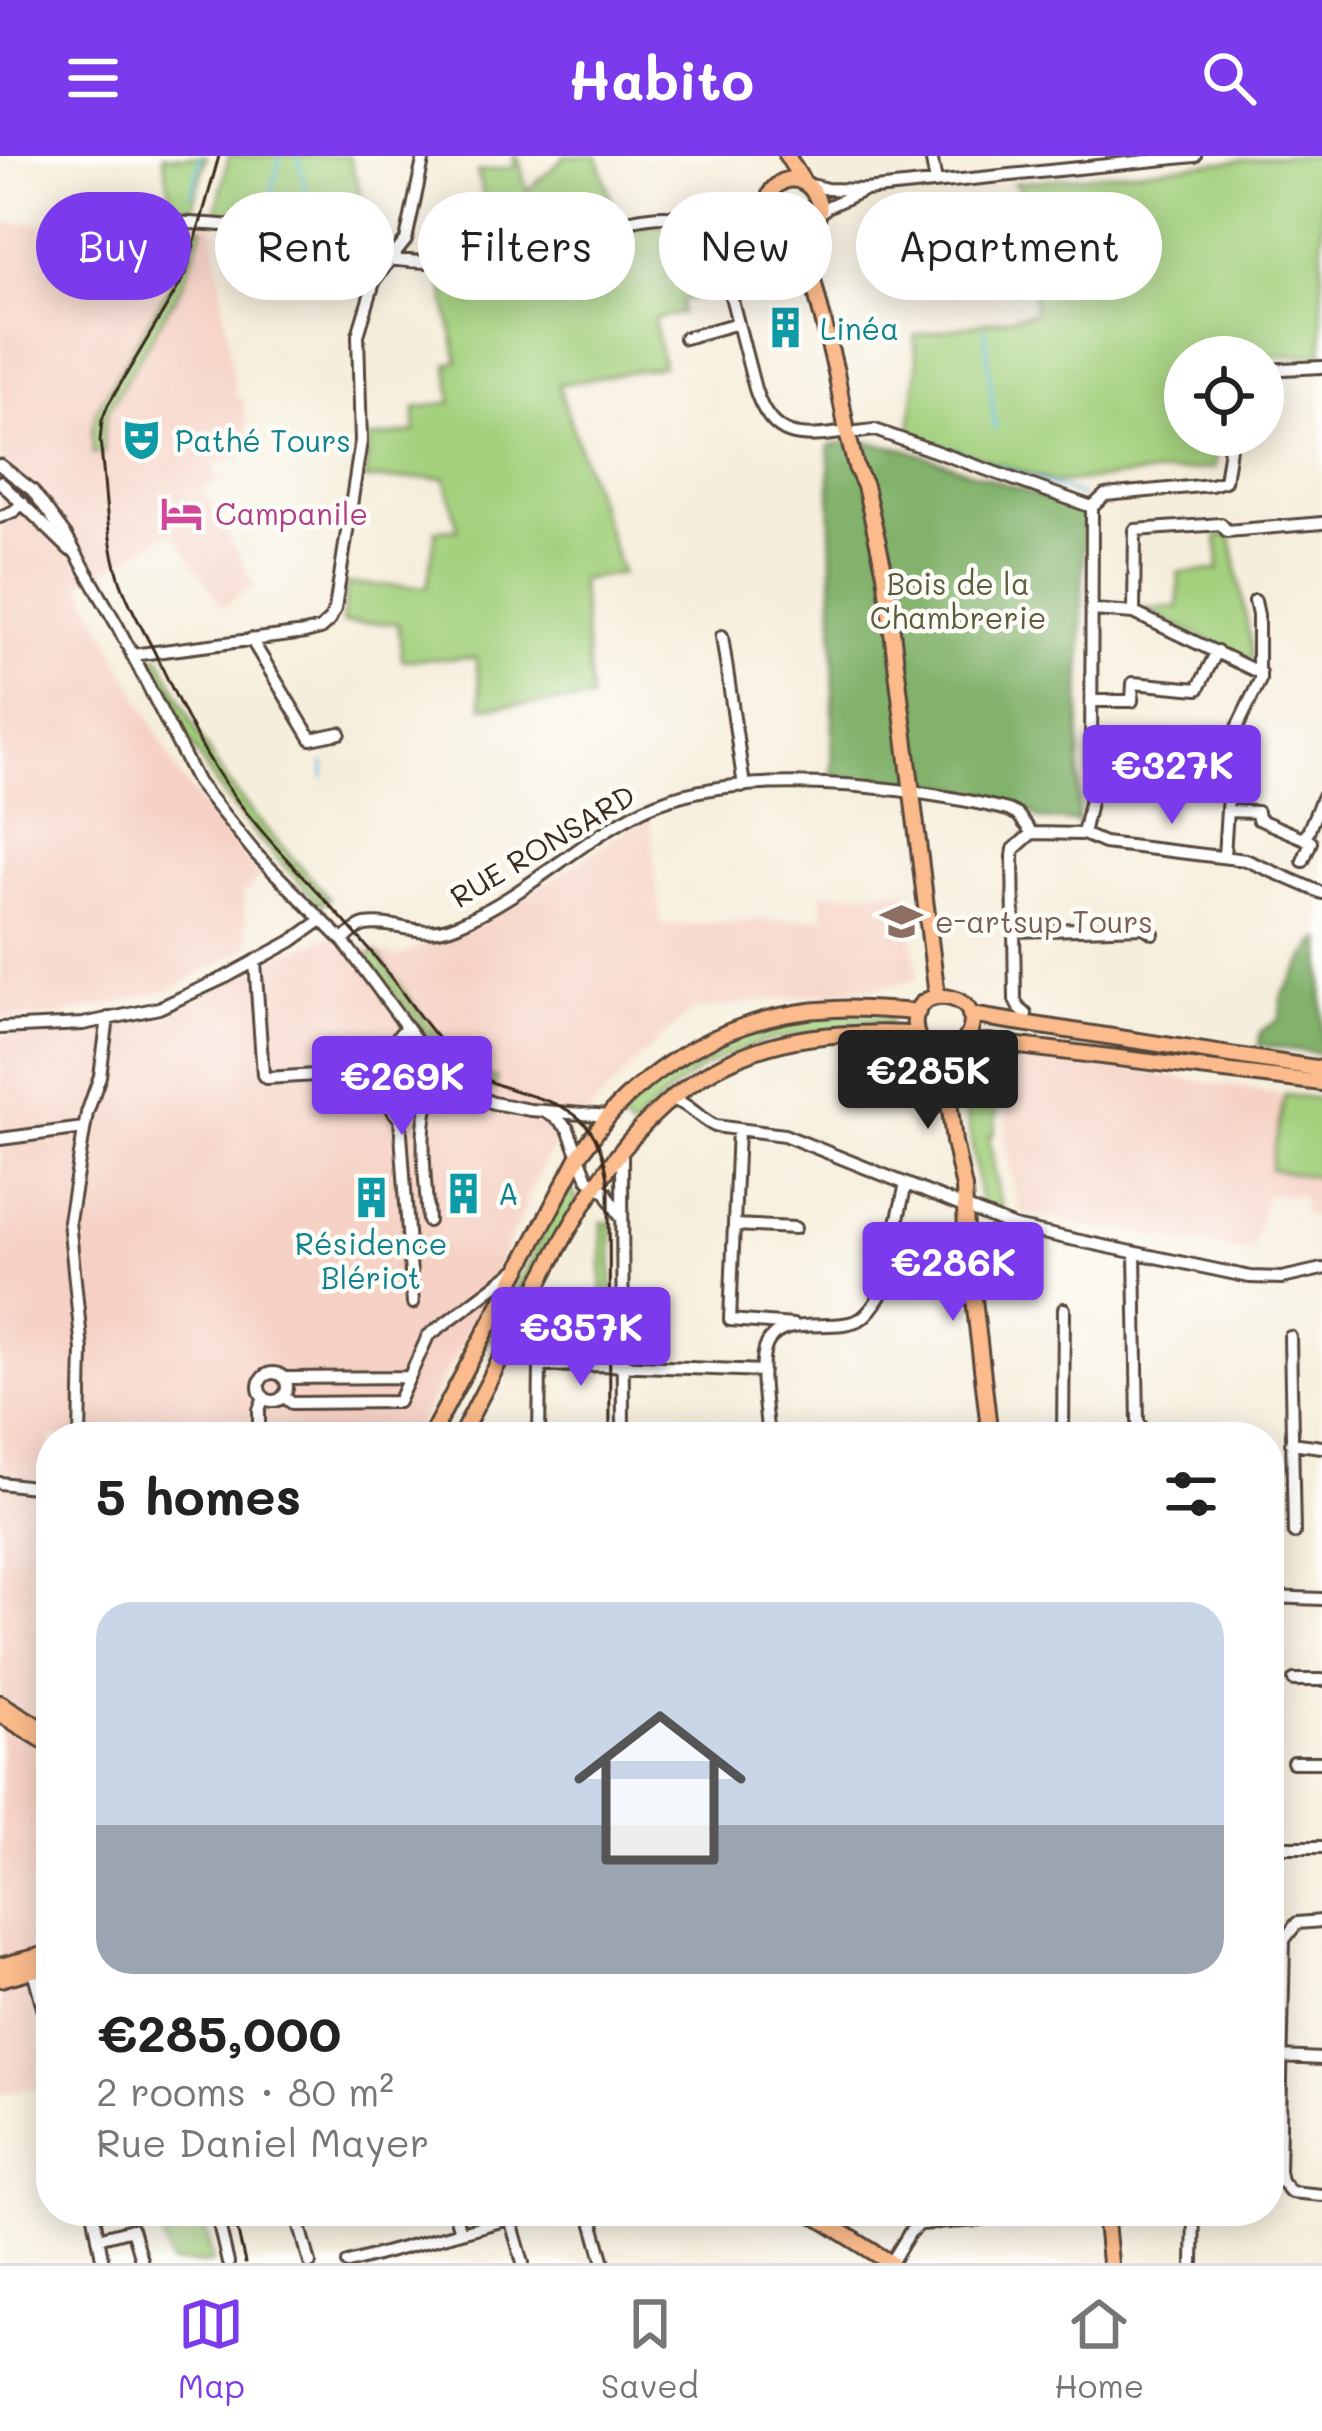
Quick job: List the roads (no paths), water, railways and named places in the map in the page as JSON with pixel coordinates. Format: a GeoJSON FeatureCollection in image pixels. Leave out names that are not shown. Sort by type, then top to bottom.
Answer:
{"type":"FeatureCollection","features":[{"type":"Feature","properties":{"kind":"main road"},"geometry":{"type":"LineString","coordinates":[[771,192],[783,181],[788,157]]}},
{"type":"Feature","properties":{"kind":"main road"},"geometry":{"type":"LineString","coordinates":[[788,157],[813,192]]}},
{"type":"Feature","properties":{"kind":"main road"},"geometry":{"type":"LineString","coordinates":[[783,181],[806,182]]}},
{"type":"Feature","properties":{"kind":"main road"},"geometry":{"type":"LineString","coordinates":[[818,300],[885,574],[937,996]]}},
{"type":"Feature","properties":{"kind":"main road"},"geometry":{"type":"LineString","coordinates":[[961,1046],[970,1032],[970,1015],[961,1001],[937,996],[922,1005],[915,1020],[917,1035],[928,1047],[943,1052],[988,1042],[1322,1083]]}},
{"type":"Feature","properties":{"kind":"main road"},"geometry":{"type":"LineString","coordinates":[[438,1422],[580,1156],[609,1115],[641,1084],[704,1042],[748,1024],[819,1010],[918,1012]]}},
{"type":"Feature","properties":{"kind":"main road"},"geometry":{"type":"LineString","coordinates":[[970,1015],[1322,1069]]}},
{"type":"Feature","properties":{"kind":"main road"},"geometry":{"type":"LineString","coordinates":[[468,1422],[563,1237],[622,1149],[670,1099],[732,1059],[777,1043],[833,1034],[917,1035]]}},
{"type":"Feature","properties":{"kind":"main road"},"geometry":{"type":"LineString","coordinates":[[943,1052],[960,1161],[988,1422]]}},
{"type":"Feature","properties":{"kind":"main road"},"geometry":{"type":"LineString","coordinates":[[0,1703],[36,1725]]}},
{"type":"Feature","properties":{"kind":"main road"},"geometry":{"type":"LineString","coordinates":[[0,1714],[36,1736]]}},
{"type":"Feature","properties":{"kind":"main road"},"geometry":{"type":"LineString","coordinates":[[0,1966],[36,1957]]}},
{"type":"Feature","properties":{"kind":"main road"},"geometry":{"type":"LineString","coordinates":[[0,1978],[36,1969]]}},
{"type":"Feature","properties":{"kind":"main road"},"geometry":{"type":"LineString","coordinates":[[818,2226],[877,2263]]}},
{"type":"Feature","properties":{"kind":"main road"},"geometry":{"type":"LineString","coordinates":[[832,2226],[891,2263]]}},
{"type":"Feature","properties":{"kind":"main road"},"geometry":{"type":"LineString","coordinates":[[1106,2226],[1110,2263]]}},
{"type":"Feature","properties":{"kind":"street"},"geometry":{"type":"LineString","coordinates":[[394,256],[410,230],[424,156]]}},
{"type":"Feature","properties":{"kind":"street"},"geometry":{"type":"LineString","coordinates":[[931,156],[936,182]]}},
{"type":"Feature","properties":{"kind":"street"},"geometry":{"type":"LineString","coordinates":[[806,182],[839,195],[1195,156]]}},
{"type":"Feature","properties":{"kind":"street"},"geometry":{"type":"LineString","coordinates":[[832,202],[839,195]]}},
{"type":"Feature","properties":{"kind":"street"},"geometry":{"type":"LineString","coordinates":[[394,258],[434,262],[662,218],[700,224],[713,240],[724,268],[754,389],[771,423],[804,437],[874,430],[1092,507]]}},
{"type":"Feature","properties":{"kind":"street"},"geometry":{"type":"LineString","coordinates":[[132,655],[304,633],[329,621],[335,608],[361,441],[358,334],[368,300]]}},
{"type":"Feature","properties":{"kind":"street"},"geometry":{"type":"LineString","coordinates":[[685,338],[739,323]]}},
{"type":"Feature","properties":{"kind":"street"},"geometry":{"type":"LineString","coordinates":[[1284,369],[1322,367]]}},
{"type":"Feature","properties":{"kind":"street"},"geometry":{"type":"LineString","coordinates":[[1083,834],[1090,803],[1092,507],[1105,495],[1225,481],[1229,456]]}},
{"type":"Feature","properties":{"kind":"street"},"geometry":{"type":"LineString","coordinates":[[0,465],[27,486],[66,536],[198,783],[256,854],[343,941],[442,1073],[493,1103],[544,1112],[609,1115]]}},
{"type":"Feature","properties":{"kind":"street"},"geometry":{"type":"LineString","coordinates":[[0,482],[4,497],[21,506],[77,556]]}},
{"type":"Feature","properties":{"kind":"street"},"geometry":{"type":"LineString","coordinates":[[4,497],[27,486]]}},
{"type":"Feature","properties":{"kind":"street"},"geometry":{"type":"LineString","coordinates":[[0,517],[21,506],[27,486]]}},
{"type":"Feature","properties":{"kind":"street"},"geometry":{"type":"LineString","coordinates":[[1134,613],[1135,530],[1221,524],[1227,531],[1322,524]]}},
{"type":"Feature","properties":{"kind":"street"},"geometry":{"type":"LineString","coordinates":[[1224,856],[1232,740],[1260,680],[1255,601]]}},
{"type":"Feature","properties":{"kind":"street"},"geometry":{"type":"LineString","coordinates":[[1093,610],[1134,613],[1258,672]]}},
{"type":"Feature","properties":{"kind":"street"},"geometry":{"type":"LineString","coordinates":[[722,636],[744,786]]}},
{"type":"Feature","properties":{"kind":"street"},"geometry":{"type":"LineString","coordinates":[[251,639],[311,739],[340,733]]}},
{"type":"Feature","properties":{"kind":"street"},"geometry":{"type":"LineString","coordinates":[[1092,701],[1132,701],[1133,683],[1198,689],[1217,652]]}},
{"type":"Feature","properties":{"kind":"street","name":"RUE RONSARD"},"geometry":{"type":"LineString","coordinates":[[343,941],[359,926],[422,932],[454,926],[511,897],[647,808],[744,786],[913,790],[1008,810],[1018,814],[1032,833],[1083,834],[1104,844],[1224,856],[1265,866],[1322,893]]}},
{"type":"Feature","properties":{"kind":"street"},"geometry":{"type":"LineString","coordinates":[[1305,839],[1322,798]]}},
{"type":"Feature","properties":{"kind":"street"},"geometry":{"type":"LineString","coordinates":[[1227,811],[1257,812],[1258,819],[1311,842],[1303,861]]}},
{"type":"Feature","properties":{"kind":"street"},"geometry":{"type":"LineString","coordinates":[[1026,1014],[1016,1000],[1014,849],[1032,833]]}},
{"type":"Feature","properties":{"kind":"street"},"geometry":{"type":"LineString","coordinates":[[0,1028],[62,1026],[159,1008],[255,961],[320,921]]}},
{"type":"Feature","properties":{"kind":"street"},"geometry":{"type":"LineString","coordinates":[[1015,931],[1144,927],[1153,933]]}},
{"type":"Feature","properties":{"kind":"street"},"geometry":{"type":"LineString","coordinates":[[255,961],[266,1078],[382,1071]]}},
{"type":"Feature","properties":{"kind":"street"},"geometry":{"type":"LineString","coordinates":[[80,1422],[82,1350],[69,1221],[108,1018]]}},
{"type":"Feature","properties":{"kind":"street"},"geometry":{"type":"LineString","coordinates":[[406,1028],[386,1049],[382,1071],[386,1101],[400,1119],[413,1303]]}},
{"type":"Feature","properties":{"kind":"street"},"geometry":{"type":"LineString","coordinates":[[428,1221],[424,1122],[428,1094],[442,1073]]}},
{"type":"Feature","properties":{"kind":"street"},"geometry":{"type":"LineString","coordinates":[[670,1099],[684,1102],[716,1126],[784,1135],[1014,1227],[1250,1277],[1282,1278],[1322,1269]]}},
{"type":"Feature","properties":{"kind":"street"},"geometry":{"type":"LineString","coordinates":[[544,1112],[568,1129],[581,1168],[606,1192],[622,1219]]}},
{"type":"Feature","properties":{"kind":"street"},"geometry":{"type":"LineString","coordinates":[[0,1138],[84,1128]]}},
{"type":"Feature","properties":{"kind":"street"},"geometry":{"type":"LineString","coordinates":[[738,1129],[730,1320],[799,1326],[848,1324],[862,1318],[880,1296],[906,1184]]}},
{"type":"Feature","properties":{"kind":"street"},"geometry":{"type":"LineString","coordinates":[[622,1149],[623,1422]]}},
{"type":"Feature","properties":{"kind":"street"},"geometry":{"type":"LineString","coordinates":[[734,1225],[795,1228]]}},
{"type":"Feature","properties":{"kind":"street"},"geometry":{"type":"LineString","coordinates":[[1135,1252],[1138,1422]]}},
{"type":"Feature","properties":{"kind":"street"},"geometry":{"type":"LineString","coordinates":[[283,1396],[292,1403],[398,1402],[428,1336],[518,1268]]}},
{"type":"Feature","properties":{"kind":"street"},"geometry":{"type":"LineString","coordinates":[[1064,1309],[1064,1422]]}},
{"type":"Feature","properties":{"kind":"street"},"geometry":{"type":"LineString","coordinates":[[745,1321],[764,1348],[766,1422]]}},
{"type":"Feature","properties":{"kind":"street"},"geometry":{"type":"LineString","coordinates":[[764,1348],[774,1335],[799,1326]]}},
{"type":"Feature","properties":{"kind":"street"},"geometry":{"type":"LineString","coordinates":[[1290,1337],[1294,1533]]}},
{"type":"Feature","properties":{"kind":"street"},"geometry":{"type":"LineString","coordinates":[[474,1352],[497,1364]]}},
{"type":"Feature","properties":{"kind":"street"},"geometry":{"type":"LineString","coordinates":[[539,1422],[540,1366],[764,1371]]}},
{"type":"Feature","properties":{"kind":"street"},"geometry":{"type":"LineString","coordinates":[[259,1422],[264,1397],[259,1385],[263,1377],[276,1373],[284,1378],[410,1378]]}},
{"type":"Feature","properties":{"kind":"street"},"geometry":{"type":"LineString","coordinates":[[283,1396],[284,1378]]}},
{"type":"Feature","properties":{"kind":"street"},"geometry":{"type":"LineString","coordinates":[[264,1397],[283,1396]]}},
{"type":"Feature","properties":{"kind":"street"},"geometry":{"type":"LineString","coordinates":[[1291,1442],[1322,1447]]}},
{"type":"Feature","properties":{"kind":"street"},"geometry":{"type":"LineString","coordinates":[[0,1484],[36,1488]]}},
{"type":"Feature","properties":{"kind":"street"},"geometry":{"type":"LineString","coordinates":[[1284,1598],[1322,1599]]}},
{"type":"Feature","properties":{"kind":"street"},"geometry":{"type":"LineString","coordinates":[[1294,1680],[1322,1680]]}},
{"type":"Feature","properties":{"kind":"street"},"geometry":{"type":"LineString","coordinates":[[1293,1762],[1322,1762]]}},
{"type":"Feature","properties":{"kind":"street"},"geometry":{"type":"LineString","coordinates":[[1284,1847],[1322,1847]]}},
{"type":"Feature","properties":{"kind":"street"},"geometry":{"type":"LineString","coordinates":[[1284,1984],[1286,1935],[1301,1921],[1322,1922]]}},
{"type":"Feature","properties":{"kind":"street"},"geometry":{"type":"LineString","coordinates":[[33,1970],[36,1981]]}},
{"type":"Feature","properties":{"kind":"street"},"geometry":{"type":"LineString","coordinates":[[1284,2057],[1322,2059]]}},
{"type":"Feature","properties":{"kind":"street"},"geometry":{"type":"LineString","coordinates":[[1284,2184],[1296,2194],[1322,2195]]}},
{"type":"Feature","properties":{"kind":"street"},"geometry":{"type":"LineString","coordinates":[[96,2226],[103,2263]]}},
{"type":"Feature","properties":{"kind":"street"},"geometry":{"type":"LineString","coordinates":[[219,2226],[228,2263]]}},
{"type":"Feature","properties":{"kind":"street"},"geometry":{"type":"LineString","coordinates":[[300,2226],[310,2263]]}},
{"type":"Feature","properties":{"kind":"street"},"geometry":{"type":"LineString","coordinates":[[458,2226],[460,2232]]}},
{"type":"Feature","properties":{"kind":"street"},"geometry":{"type":"LineString","coordinates":[[348,2263],[396,2257],[481,2226]]}},
{"type":"Feature","properties":{"kind":"street"},"geometry":{"type":"LineString","coordinates":[[512,2226],[523,2263]]}},
{"type":"Feature","properties":{"kind":"street"},"geometry":{"type":"LineString","coordinates":[[593,2226],[604,2263]]}},
{"type":"Feature","properties":{"kind":"street"},"geometry":{"type":"LineString","coordinates":[[891,2263],[918,2226]]}},
{"type":"Feature","properties":{"kind":"street"},"geometry":{"type":"LineString","coordinates":[[1193,2263],[1194,2226]]}},
{"type":"Feature","properties":{"kind":"street"},"geometry":{"type":"LineString","coordinates":[[98,2238],[132,2229],[142,2263]]}},
{"type":"Feature","properties":{"kind":"waterway"},"geometry":{"type":"LineString","coordinates":[[192,194],[200,156]]}},
{"type":"Feature","properties":{"kind":"waterway"},"geometry":{"type":"LineString","coordinates":[[272,192],[281,156]]}},
{"type":"Feature","properties":{"kind":"waterway"},"geometry":{"type":"LineString","coordinates":[[298,156],[306,192]]}},
{"type":"Feature","properties":{"kind":"waterway"},"geometry":{"type":"LineString","coordinates":[[985,328],[995,429]]}},
{"type":"Feature","properties":{"kind":"waterway"},"geometry":{"type":"LineString","coordinates":[[928,441],[1082,496]]}},
{"type":"Feature","properties":{"kind":"waterway"},"geometry":{"type":"LineString","coordinates":[[324,763],[324,777]]}},
{"type":"Feature","properties":{"kind":"tram line"},"geometry":{"type":"LineString","coordinates":[[219,156],[186,274],[102,420],[106,509],[119,577],[192,729],[233,795],[373,955],[433,1033],[481,1077],[551,1102],[589,1128],[602,1152],[609,1187],[610,1422]]}},
{"type":"Feature","properties":{"kind":"tram line"},"geometry":{"type":"LineString","coordinates":[[236,2226],[245,2263]]}},
{"type":"Feature","properties":{"kind":"place","name":"Linéa"},"geometry":{"type":"Point","coordinates":[786,328]}},
{"type":"Feature","properties":{"kind":"place","name":"Pathé Tours"},"geometry":{"type":"Point","coordinates":[141,440]}},
{"type":"Feature","properties":{"kind":"place","name":"Campanile"},"geometry":{"type":"Point","coordinates":[181,513]}},
{"type":"Feature","properties":{"kind":"place","name":"e-artsup Tours"},"geometry":{"type":"Point","coordinates":[901,921]}},
{"type":"Feature","properties":{"kind":"place","name":"A"},"geometry":{"type":"Point","coordinates":[464,1193]}},
{"type":"Feature","properties":{"kind":"place","name":"Résidence Blériot"},"geometry":{"type":"Point","coordinates":[371,1197]}},
{"type":"Feature","properties":{"kind":"park label","name":"Bois de la Chambrerie"},"geometry":{"type":"Point","coordinates":[958,600]}}]}
